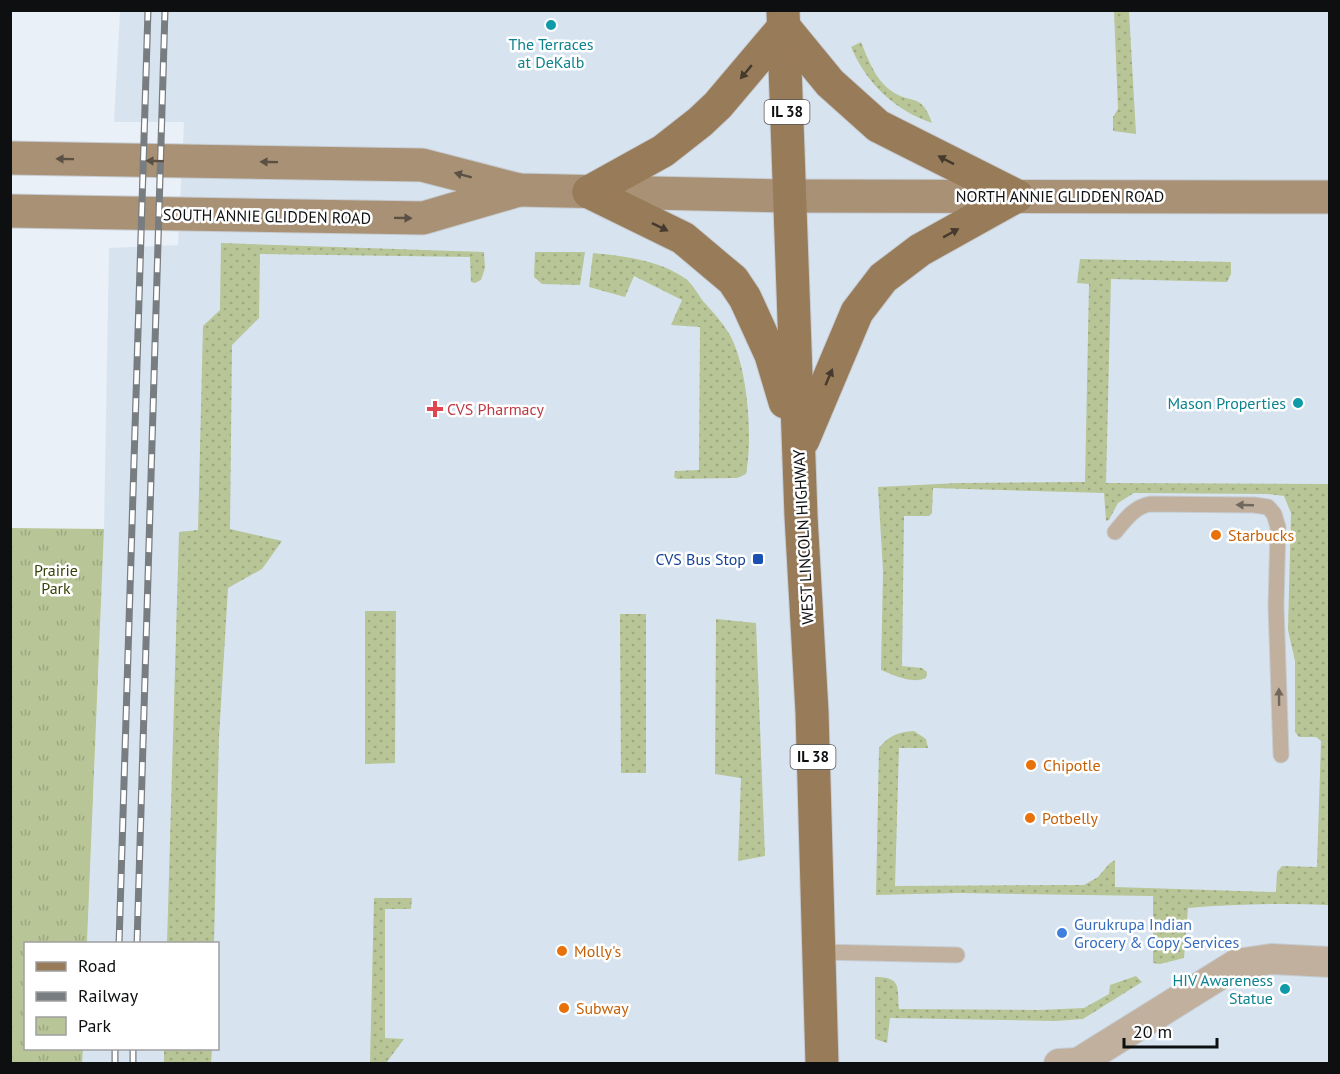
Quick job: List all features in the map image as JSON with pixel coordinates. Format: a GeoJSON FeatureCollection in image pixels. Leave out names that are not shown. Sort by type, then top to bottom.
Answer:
{"type":"FeatureCollection","features":[{"type":"Feature","properties":{"kind":"main road"},"geometry":{"type":"LineString","coordinates":[[589,192],[663,151],[700,122],[718,105],[783,19],[830,84],[878,126],[1017,196]]}},
{"type":"Feature","properties":{"kind":"main road","name":"WEST LINCOLN HIGHWAY"},"geometry":{"type":"LineString","coordinates":[[783,19],[799,450],[812,712],[822,1064]]}},
{"type":"Feature","properties":{"kind":"main road","name":"SOUTH ANNIE GLIDDEN ROAD"},"geometry":{"type":"LineString","coordinates":[[10,158],[422,165],[519,190],[790,196]]}},
{"type":"Feature","properties":{"kind":"main road","name":"SOUTH ANNIE GLIDDEN ROAD"},"geometry":{"type":"LineString","coordinates":[[10,211],[423,218],[519,190]]}},
{"type":"Feature","properties":{"kind":"main road"},"geometry":{"type":"LineString","coordinates":[[589,192],[683,238],[733,280],[745,298],[771,355],[799,450]]}},
{"type":"Feature","properties":{"kind":"main road","name":"NORTH ANNIE GLIDDEN ROAD"},"geometry":{"type":"LineString","coordinates":[[790,196],[1329,196]]}},
{"type":"Feature","properties":{"kind":"main road"},"geometry":{"type":"LineString","coordinates":[[799,450],[856,312],[883,278],[920,250],[1017,196]]}},
{"type":"Feature","properties":{"kind":"street"},"geometry":{"type":"LineString","coordinates":[[1059,1064],[1078,1063],[1237,964],[1271,958],[1329,962]]}},
{"type":"Feature","properties":{"kind":"lane"},"geometry":{"type":"LineString","coordinates":[[1115,532],[1141,505],[1254,505],[1268,507],[1274,514],[1278,527],[1276,606],[1281,755]]}},
{"type":"Feature","properties":{"kind":"lane"},"geometry":{"type":"LineString","coordinates":[[820,952],[957,955]]}},
{"type":"Feature","properties":{"kind":"shaded area"},"geometry":{"type":"Polygon","coordinates":[[[120,11],[1329,11],[1329,1063],[82,1064],[83,1050],[219,1050],[219,942],[87,942],[104,529],[109,248],[178,245],[184,122],[114,122],[120,11]]]}},
{"type":"Feature","properties":{"kind":"green space"},"geometry":{"type":"Polygon","coordinates":[[[1114,11],[1129,11],[1136,134],[1113,131],[1113,117],[1118,109],[1114,11]]]}},
{"type":"Feature","properties":{"kind":"green space"},"geometry":{"type":"Polygon","coordinates":[[[861,42],[880,80],[898,95],[920,103],[932,123],[895,104],[874,85],[851,47],[861,42]]]}},
{"type":"Feature","properties":{"kind":"green space"},"geometry":{"type":"Polygon","coordinates":[[[221,243],[484,252],[485,268],[481,280],[475,283],[471,282],[470,257],[260,254],[259,318],[232,345],[230,529],[282,541],[262,569],[228,588],[219,737],[214,942],[167,942],[179,532],[198,530],[203,326],[220,310],[221,243]]]}},
{"type":"Feature","properties":{"kind":"green space"},"geometry":{"type":"Polygon","coordinates":[[[535,252],[585,252],[580,285],[542,284],[534,277],[535,252]]]}},
{"type":"Feature","properties":{"kind":"green space"},"geometry":{"type":"Polygon","coordinates":[[[593,253],[641,260],[676,273],[686,279],[725,327],[737,351],[748,404],[749,442],[746,474],[737,478],[677,479],[674,477],[675,471],[699,470],[700,327],[671,325],[682,300],[634,276],[625,297],[589,287],[593,253]]]}},
{"type":"Feature","properties":{"kind":"green space"},"geometry":{"type":"Polygon","coordinates":[[[1080,259],[1231,262],[1231,274],[1227,282],[1111,279],[1106,483],[1329,484],[1329,905],[1258,904],[1188,908],[1184,958],[1160,964],[1153,963],[1153,896],[959,893],[876,895],[879,748],[895,735],[914,731],[926,739],[928,748],[899,748],[895,886],[1084,885],[1098,877],[1115,860],[1115,887],[1276,892],[1277,872],[1282,866],[1317,867],[1321,741],[1316,737],[1299,737],[1295,732],[1295,661],[1288,630],[1291,513],[1284,496],[1134,493],[1118,503],[1109,520],[1106,521],[1104,493],[933,488],[932,513],[929,516],[904,516],[902,666],[922,668],[927,672],[926,678],[909,680],[881,670],[883,571],[878,487],[958,483],[1085,482],[1089,284],[1077,283],[1080,259]]]}},
{"type":"Feature","properties":{"kind":"green space","name":"Prairie Park"},"geometry":{"type":"Polygon","coordinates":[[[11,528],[104,529],[87,942],[24,942],[24,1050],[83,1050],[82,1063],[11,1063],[11,528]]]}},
{"type":"Feature","properties":{"kind":"green space"},"geometry":{"type":"Polygon","coordinates":[[[365,611],[396,611],[395,763],[365,764],[365,611]]]}},
{"type":"Feature","properties":{"kind":"green space"},"geometry":{"type":"Polygon","coordinates":[[[620,614],[646,614],[646,773],[621,773],[620,614]]]}},
{"type":"Feature","properties":{"kind":"green space"},"geometry":{"type":"Polygon","coordinates":[[[716,619],[756,623],[765,856],[738,861],[741,778],[715,774],[716,619]]]}},
{"type":"Feature","properties":{"kind":"green space"},"geometry":{"type":"Polygon","coordinates":[[[374,898],[412,898],[411,909],[385,909],[385,1038],[404,1039],[386,1063],[370,1063],[374,898]]]}},
{"type":"Feature","properties":{"kind":"green space"},"geometry":{"type":"Polygon","coordinates":[[[1136,976],[1142,982],[1083,1019],[1055,1021],[890,1018],[887,1043],[875,1039],[875,977],[884,977],[894,981],[898,989],[899,1009],[1040,1010],[1084,1008],[1109,994],[1110,985],[1136,976]]]}},
{"type":"Feature","properties":{"kind":"green space"},"geometry":{"type":"Polygon","coordinates":[[[164,1050],[212,1050],[211,1063],[164,1063],[164,1050]]]}},
{"type":"Feature","properties":{"kind":"railway"},"geometry":{"type":"LineString","coordinates":[[119,942],[148,10]]}},
{"type":"Feature","properties":{"kind":"railway"},"geometry":{"type":"LineString","coordinates":[[137,942],[165,10]]}},
{"type":"Feature","properties":{"kind":"railway"},"geometry":{"type":"LineString","coordinates":[[115,1050],[115,1064]]}},
{"type":"Feature","properties":{"kind":"railway"},"geometry":{"type":"LineString","coordinates":[[133,1050],[133,1064]]}},
{"type":"Feature","properties":{"kind":"place","name":"The Terraces at DeKalb"},"geometry":{"type":"Point","coordinates":[551,25]}},
{"type":"Feature","properties":{"kind":"place","name":"Mason Properties"},"geometry":{"type":"Point","coordinates":[1298,403]}},
{"type":"Feature","properties":{"kind":"place","name":"CVS Pharmacy"},"geometry":{"type":"Point","coordinates":[435,409]}},
{"type":"Feature","properties":{"kind":"place","name":"Starbucks"},"geometry":{"type":"Point","coordinates":[1216,535]}},
{"type":"Feature","properties":{"kind":"place","name":"CVS Bus Stop"},"geometry":{"type":"Point","coordinates":[758,559]}},
{"type":"Feature","properties":{"kind":"place","name":"Chipotle"},"geometry":{"type":"Point","coordinates":[1031,765]}},
{"type":"Feature","properties":{"kind":"place","name":"Potbelly"},"geometry":{"type":"Point","coordinates":[1030,818]}},
{"type":"Feature","properties":{"kind":"place","name":"Gurukrupa Indian Grocery & Copy Services"},"geometry":{"type":"Point","coordinates":[1062,933]}},
{"type":"Feature","properties":{"kind":"place","name":"Molly's"},"geometry":{"type":"Point","coordinates":[562,951]}},
{"type":"Feature","properties":{"kind":"place","name":"HIV Awareness Statue"},"geometry":{"type":"Point","coordinates":[1285,989]}},
{"type":"Feature","properties":{"kind":"place","name":"Subway"},"geometry":{"type":"Point","coordinates":[564,1008]}}]}
